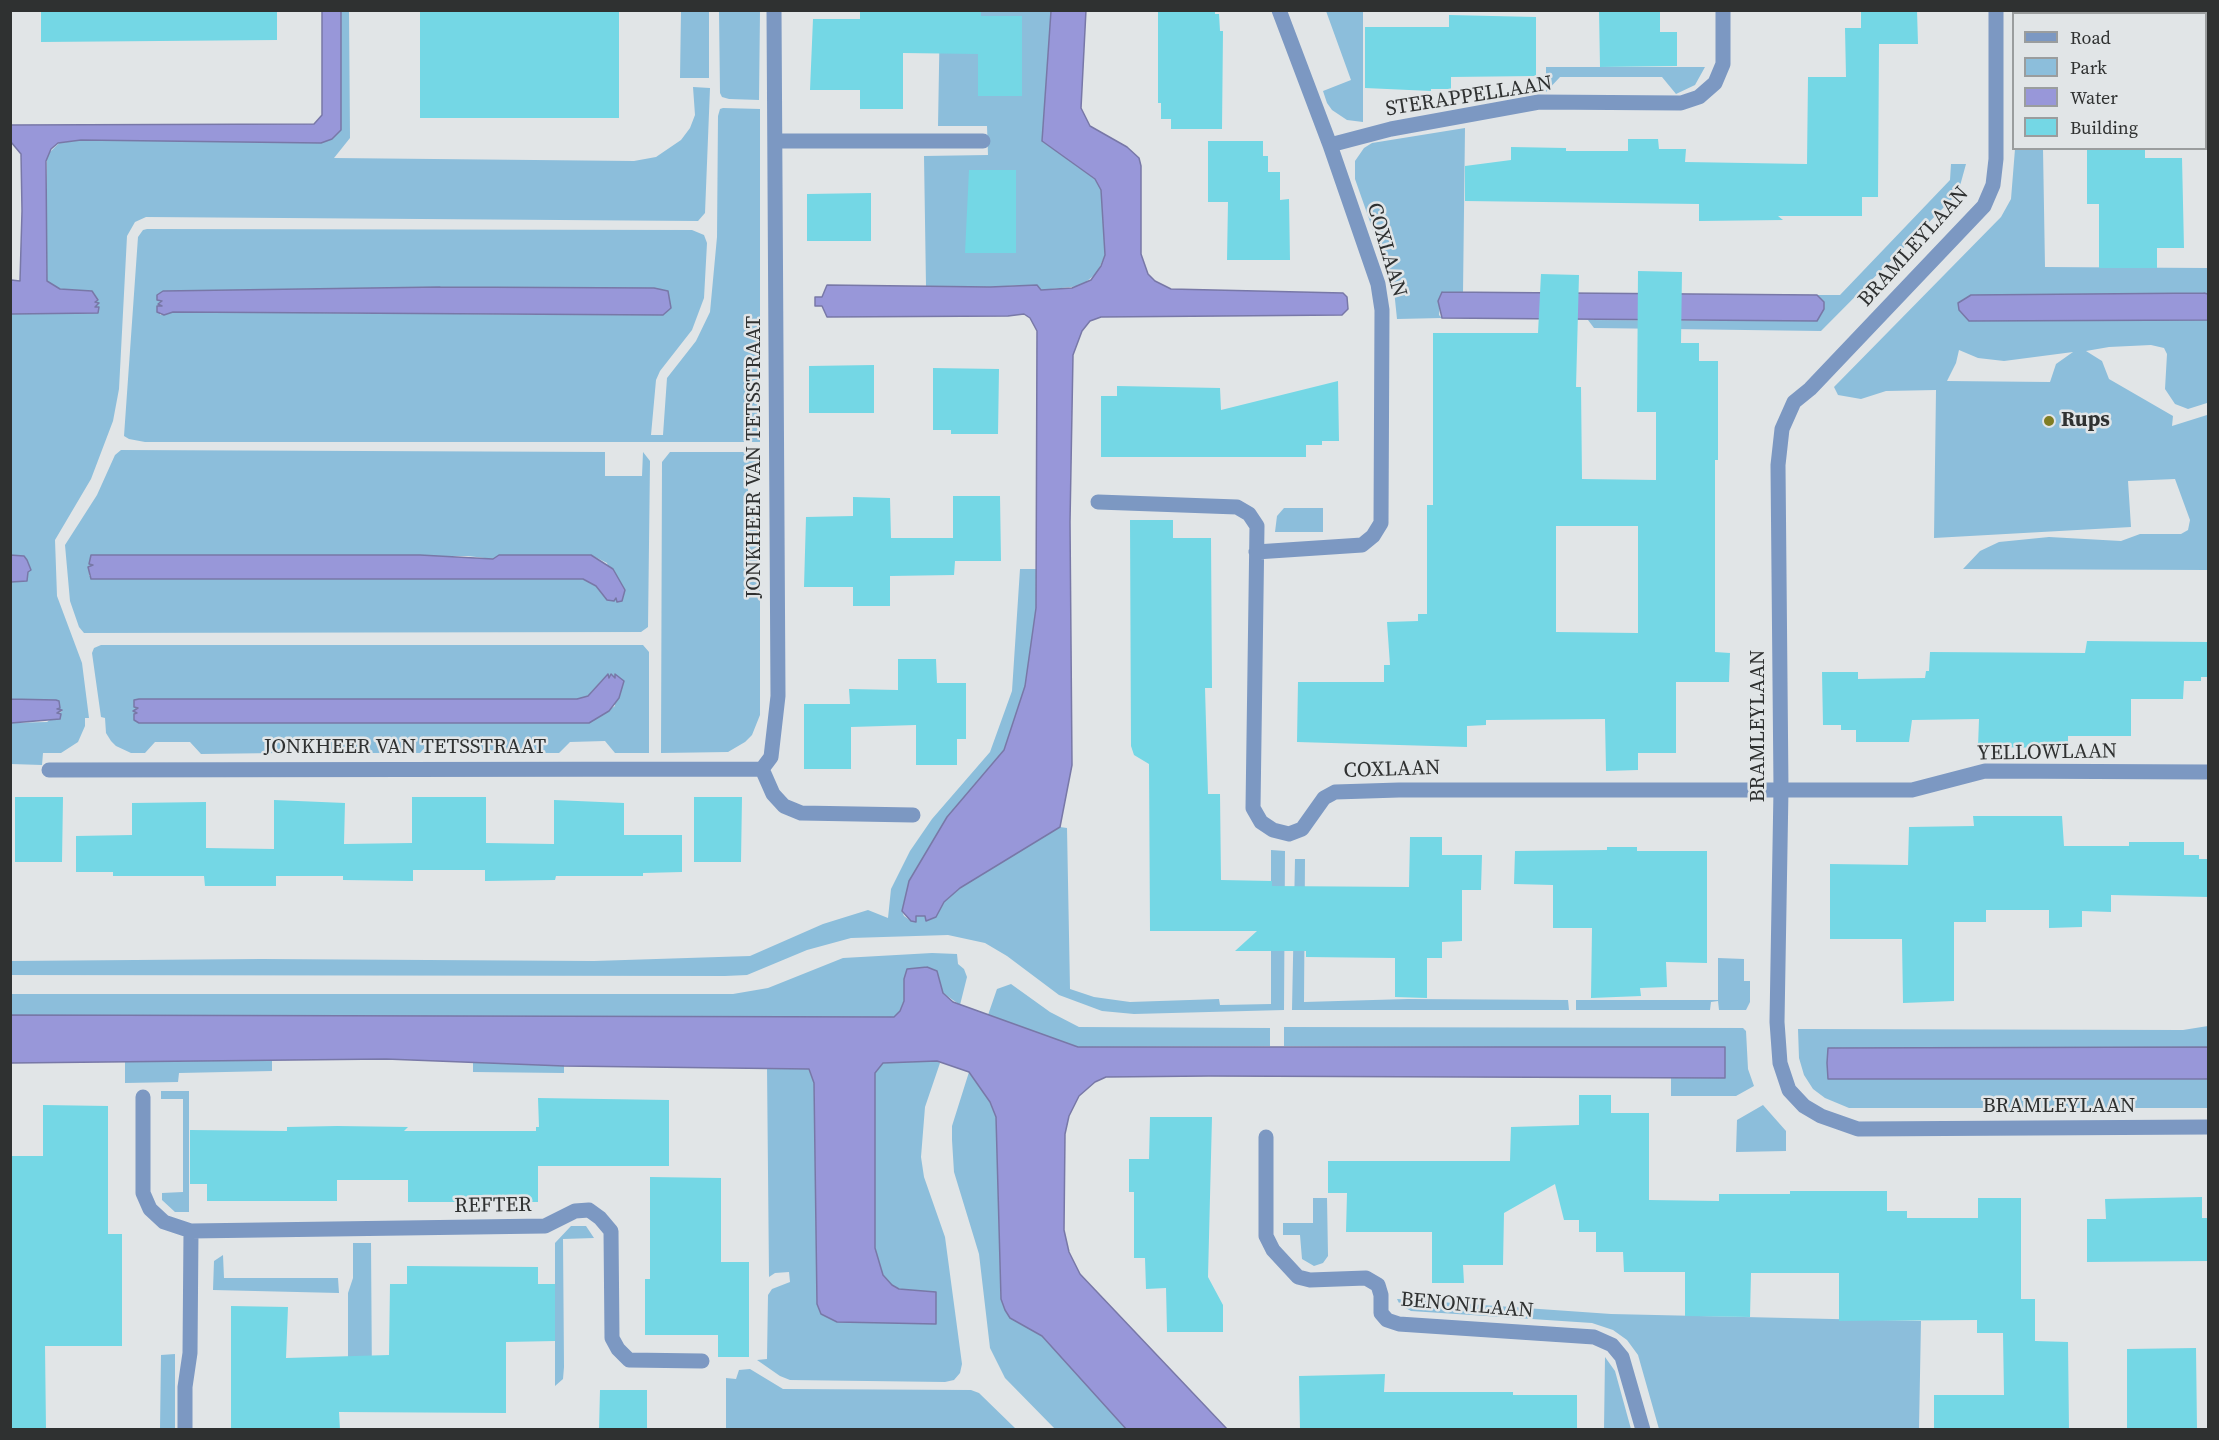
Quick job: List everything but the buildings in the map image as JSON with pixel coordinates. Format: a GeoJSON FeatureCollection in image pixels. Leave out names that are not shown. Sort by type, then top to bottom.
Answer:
{"type":"FeatureCollection","features":[{"type":"Feature","properties":{"kind":"street","name":"JONKHEER VAN TETSSTRAAT"},"geometry":{"type":"LineString","coordinates":[[48,770],[762,769],[771,757],[778,696],[774,10]]}},
{"type":"Feature","properties":{"kind":"street","name":"COXLAAN"},"geometry":{"type":"LineString","coordinates":[[1256,552],[1362,544],[1373,536],[1381,523],[1382,310],[1378,284],[1330,145],[1279,10]]}},
{"type":"Feature","properties":{"kind":"street","name":"STERAPPELLAAN"},"geometry":{"type":"LineString","coordinates":[[1330,145],[1391,129],[1539,102],[1681,103],[1699,97],[1715,83],[1723,64],[1723,10]]}},
{"type":"Feature","properties":{"kind":"street","name":"BRAMLEYLAAN"},"geometry":{"type":"LineString","coordinates":[[1996,10],[1996,159],[1993,185],[1984,206],[1810,389],[1794,402],[1782,429],[1778,465],[1781,789],[1777,1022],[1780,1063],[1789,1090],[1804,1106],[1821,1116],[1858,1129],[2208,1127]]}},
{"type":"Feature","properties":{"kind":"street"},"geometry":{"type":"LineString","coordinates":[[775,141],[983,141]]}},
{"type":"Feature","properties":{"kind":"street","name":"COXLAAN"},"geometry":{"type":"LineString","coordinates":[[1098,502],[1237,507],[1249,514],[1257,526],[1253,808],[1261,822],[1274,830],[1289,834],[1302,829],[1324,798],[1335,792],[1781,789]]}},
{"type":"Feature","properties":{"kind":"street"},"geometry":{"type":"LineString","coordinates":[[762,769],[773,794],[784,806],[801,813],[914,814]]}},
{"type":"Feature","properties":{"kind":"street","name":"YELLOWLAAN"},"geometry":{"type":"LineString","coordinates":[[1781,789],[1912,789],[1985,771],[2208,772]]}},
{"type":"Feature","properties":{"kind":"street","name":"REFTER"},"geometry":{"type":"LineString","coordinates":[[143,1097],[143,1193],[150,1209],[164,1222],[191,1231],[545,1226],[575,1211],[589,1210],[600,1218],[610,1232],[612,1338],[618,1349],[629,1360],[702,1361]]}},
{"type":"Feature","properties":{"kind":"street","name":"BENONILAAN"},"geometry":{"type":"LineString","coordinates":[[1266,1137],[1266,1236],[1273,1250],[1298,1277],[1310,1280],[1366,1278],[1378,1285],[1382,1313],[1386,1320],[1399,1324],[1594,1337],[1612,1345],[1622,1357],[1643,1430]]}},
{"type":"Feature","properties":{"kind":"street"},"geometry":{"type":"LineString","coordinates":[[185,1430],[184,1387],[190,1353],[191,1231]]}},
{"type":"Feature","properties":{"kind":"green space"},"geometry":{"type":"Polygon","coordinates":[[[341,11],[349,11],[350,138],[334,158],[634,161],[656,157],[681,140],[690,128],[695,115],[693,87],[710,88],[705,213],[698,221],[146,217],[135,222],[127,236],[119,389],[113,421],[91,479],[55,540],[57,596],[82,663],[89,718],[85,718],[85,726],[78,742],[61,753],[43,753],[42,765],[11,764],[10,723],[47,722],[62,711],[57,709],[56,700],[11,699],[11,582],[27,581],[24,556],[11,555],[11,314],[98,313],[92,291],[60,289],[47,281],[47,155],[59,143],[81,140],[341,130],[341,11]]]}},
{"type":"Feature","properties":{"kind":"green space"},"geometry":{"type":"Polygon","coordinates":[[[681,11],[709,11],[709,78],[680,78],[681,11]]]}},
{"type":"Feature","properties":{"kind":"green space"},"geometry":{"type":"Polygon","coordinates":[[[719,11],[760,11],[759,100],[729,99],[722,97],[720,93],[719,11]]]}},
{"type":"Feature","properties":{"kind":"green space"},"geometry":{"type":"Polygon","coordinates":[[[940,11],[1051,11],[1042,141],[1095,179],[1101,190],[1105,255],[1097,273],[1081,286],[1041,290],[1025,285],[926,286],[924,156],[988,155],[987,126],[938,126],[940,11]]]}},
{"type":"Feature","properties":{"kind":"green space"},"geometry":{"type":"Polygon","coordinates":[[[1326,11],[1363,11],[1363,122],[1347,120],[1332,110],[1323,91],[1351,80],[1326,11]]]}},
{"type":"Feature","properties":{"kind":"green space"},"geometry":{"type":"Polygon","coordinates":[[[1546,67],[1705,67],[1695,85],[1676,94],[1662,77],[1560,77],[1546,92],[1546,67]]]}},
{"type":"Feature","properties":{"kind":"green space"},"geometry":{"type":"Polygon","coordinates":[[[720,109],[760,109],[760,442],[145,442],[124,436],[138,237],[143,230],[692,230],[704,235],[707,243],[704,298],[692,330],[660,371],[656,380],[651,435],[663,435],[667,378],[696,341],[710,312],[717,237],[718,116],[720,109]],[[440,287],[163,291],[157,300],[162,301],[160,315],[173,312],[597,315],[440,287]]]}},
{"type":"Feature","properties":{"kind":"green space"},"geometry":{"type":"Polygon","coordinates":[[[1465,128],[1463,293],[1441,293],[1439,315],[1442,318],[1397,319],[1394,290],[1355,179],[1355,161],[1364,148],[1372,143],[1465,128]]]}},
{"type":"Feature","properties":{"kind":"green space"},"geometry":{"type":"Polygon","coordinates":[[[2015,150],[2043,150],[2045,267],[2207,268],[2208,294],[1971,295],[1959,310],[1969,321],[2208,320],[2207,403],[2188,409],[2175,404],[2165,389],[2167,354],[2164,348],[2151,345],[2109,347],[2086,351],[2102,361],[2109,379],[2173,416],[2172,426],[2207,415],[2208,570],[1963,569],[1980,551],[1999,542],[2049,537],[2121,541],[2140,534],[2181,534],[2188,530],[2190,520],[2175,479],[2128,481],[2131,527],[1934,538],[1936,390],[1886,391],[1861,399],[1838,395],[1834,387],[2001,217],[2011,199],[2015,150]],[[1959,350],[1956,363],[1947,381],[2050,382],[2056,364],[2073,352],[2004,361],[1978,358],[1959,350]]]}},
{"type":"Feature","properties":{"kind":"green space"},"geometry":{"type":"Polygon","coordinates":[[[1951,164],[1966,164],[1958,193],[1821,331],[1594,328],[1588,320],[1817,321],[1824,309],[1824,302],[1817,295],[1840,295],[1950,180],[1951,164]]]}},
{"type":"Feature","properties":{"kind":"green space"},"geometry":{"type":"Polygon","coordinates":[[[121,450],[605,452],[605,476],[642,476],[643,452],[650,461],[648,627],[641,632],[84,633],[79,627],[70,601],[65,545],[97,495],[115,455],[121,450]],[[591,555],[493,559],[468,556],[301,556],[90,564],[93,565],[88,567],[93,570],[89,571],[89,576],[583,579],[596,586],[607,600],[616,597],[619,602],[607,563],[591,555]]]}},
{"type":"Feature","properties":{"kind":"green space"},"geometry":{"type":"Polygon","coordinates":[[[670,452],[759,452],[760,460],[748,471],[748,512],[760,523],[760,715],[752,735],[728,752],[661,753],[662,462],[670,452]]]}},
{"type":"Feature","properties":{"kind":"green space"},"geometry":{"type":"Polygon","coordinates":[[[1284,508],[1323,508],[1323,532],[1275,532],[1277,516],[1284,508]]]}},
{"type":"Feature","properties":{"kind":"green space"},"geometry":{"type":"Polygon","coordinates":[[[1020,569],[1037,569],[1036,608],[1025,686],[1017,713],[1004,750],[947,817],[909,881],[902,911],[904,916],[911,921],[916,921],[916,916],[925,916],[926,921],[935,917],[944,902],[960,888],[1060,827],[1067,828],[1070,989],[1094,997],[1130,1002],[1219,999],[1220,1005],[1271,1004],[1271,850],[1285,851],[1284,1010],[1134,1014],[1102,1011],[1059,995],[1007,956],[985,943],[948,935],[851,938],[807,950],[747,975],[725,976],[11,975],[10,961],[261,959],[594,961],[750,956],[823,924],[868,910],[888,918],[891,889],[910,851],[932,819],[990,752],[1012,691],[1020,569]]]}},
{"type":"Feature","properties":{"kind":"green space"},"geometry":{"type":"Polygon","coordinates":[[[101,645],[643,645],[649,652],[649,753],[615,753],[605,741],[570,742],[559,753],[476,753],[464,742],[430,742],[420,753],[335,753],[323,742],[289,742],[278,753],[201,754],[190,742],[155,742],[145,753],[131,753],[116,746],[106,733],[105,718],[101,717],[92,653],[94,648],[101,645]],[[615,679],[602,680],[588,696],[577,699],[139,699],[134,700],[138,713],[134,714],[134,720],[139,723],[589,723],[615,706],[615,679]]]}},
{"type":"Feature","properties":{"kind":"green space"},"geometry":{"type":"Polygon","coordinates":[[[1295,859],[1305,859],[1304,1002],[1408,999],[1568,1000],[1569,1010],[1292,1010],[1295,859]]]}},
{"type":"Feature","properties":{"kind":"green space"},"geometry":{"type":"Polygon","coordinates":[[[932,953],[957,954],[958,964],[964,969],[967,977],[960,1005],[943,993],[926,969],[915,968],[904,979],[904,1000],[900,1011],[894,1017],[11,1015],[11,994],[733,994],[768,988],[843,958],[932,953]]]}},
{"type":"Feature","properties":{"kind":"green space"},"geometry":{"type":"Polygon","coordinates":[[[1718,958],[1744,959],[1744,981],[1750,981],[1750,1002],[1746,1010],[1719,1010],[1718,1001],[1711,1002],[1710,1010],[1576,1010],[1576,1000],[1718,1000],[1718,958]]]}},
{"type":"Feature","properties":{"kind":"green space"},"geometry":{"type":"Polygon","coordinates":[[[1011,984],[1050,1012],[1079,1027],[1270,1028],[1270,1046],[1078,1047],[988,1015],[997,989],[1011,984]]]}},
{"type":"Feature","properties":{"kind":"green space"},"geometry":{"type":"Polygon","coordinates":[[[2208,1026],[2208,1047],[1829,1048],[1828,1079],[2208,1079],[2208,1108],[1849,1108],[1825,1098],[1813,1089],[1804,1075],[1799,1058],[1798,1029],[2183,1030],[2208,1026]]]}},
{"type":"Feature","properties":{"kind":"green space"},"geometry":{"type":"Polygon","coordinates":[[[1284,1027],[1743,1028],[1746,1031],[1748,1069],[1754,1086],[1736,1096],[1671,1096],[1671,1078],[1725,1078],[1725,1048],[1284,1046],[1284,1027]]]}},
{"type":"Feature","properties":{"kind":"green space"},"geometry":{"type":"Polygon","coordinates":[[[272,1060],[272,1071],[179,1073],[178,1082],[125,1083],[125,1062],[272,1060]]]}},
{"type":"Feature","properties":{"kind":"green space"},"geometry":{"type":"Polygon","coordinates":[[[937,1061],[940,1063],[925,1107],[921,1157],[924,1177],[945,1237],[962,1364],[960,1373],[954,1380],[945,1382],[790,1380],[780,1376],[757,1360],[767,1359],[768,1295],[772,1289],[790,1282],[789,1272],[775,1273],[769,1277],[767,1067],[809,1069],[814,1082],[817,1304],[936,1324],[936,1292],[899,1289],[892,1285],[883,1275],[875,1248],[875,1073],[883,1063],[937,1061]]]}},
{"type":"Feature","properties":{"kind":"green space"},"geometry":{"type":"Polygon","coordinates":[[[473,1062],[564,1066],[564,1073],[473,1072],[473,1062]]]}},
{"type":"Feature","properties":{"kind":"green space"},"geometry":{"type":"Polygon","coordinates":[[[969,1072],[990,1102],[996,1117],[1001,1299],[1005,1310],[1011,1318],[1042,1336],[1127,1429],[1055,1429],[1005,1378],[990,1348],[979,1254],[954,1172],[952,1126],[969,1072]]]}},
{"type":"Feature","properties":{"kind":"green space"},"geometry":{"type":"Polygon","coordinates":[[[161,1091],[189,1091],[189,1212],[175,1212],[162,1200],[162,1193],[183,1192],[183,1099],[161,1099],[161,1091]]]}},
{"type":"Feature","properties":{"kind":"green space"},"geometry":{"type":"Polygon","coordinates":[[[1763,1105],[1786,1131],[1786,1151],[1736,1152],[1737,1120],[1763,1105]]]}},
{"type":"Feature","properties":{"kind":"green space"},"geometry":{"type":"Polygon","coordinates":[[[1313,1198],[1327,1198],[1328,1256],[1323,1263],[1314,1266],[1302,1259],[1300,1235],[1283,1235],[1283,1223],[1313,1223],[1313,1198]]]}},
{"type":"Feature","properties":{"kind":"green space"},"geometry":{"type":"Polygon","coordinates":[[[571,1226],[586,1226],[594,1238],[563,1239],[564,1367],[563,1379],[555,1386],[555,1243],[571,1226]]]}},
{"type":"Feature","properties":{"kind":"green space"},"geometry":{"type":"Polygon","coordinates":[[[353,1243],[371,1243],[372,1386],[348,1377],[348,1293],[353,1278],[353,1243]]]}},
{"type":"Feature","properties":{"kind":"green space"},"geometry":{"type":"Polygon","coordinates":[[[223,1255],[224,1278],[338,1278],[339,1293],[213,1290],[214,1261],[223,1255]]]}},
{"type":"Feature","properties":{"kind":"green space"},"geometry":{"type":"Polygon","coordinates":[[[1397,1299],[1611,1314],[1921,1321],[1919,1429],[1659,1429],[1638,1355],[1627,1340],[1613,1330],[1592,1323],[1411,1311],[1400,1305],[1397,1299]]]}},
{"type":"Feature","properties":{"kind":"green space"},"geometry":{"type":"Polygon","coordinates":[[[175,1354],[175,1429],[160,1429],[161,1355],[175,1354]]]}},
{"type":"Feature","properties":{"kind":"green space"},"geometry":{"type":"Polygon","coordinates":[[[1605,1357],[1615,1371],[1631,1429],[1604,1429],[1605,1357]]]}},
{"type":"Feature","properties":{"kind":"green space"},"geometry":{"type":"Polygon","coordinates":[[[750,1369],[783,1389],[971,1390],[979,1393],[1016,1429],[726,1429],[726,1378],[736,1379],[739,1370],[750,1369]]]}},
{"type":"Feature","properties":{"kind":"water"},"geometry":{"type":"Polygon","coordinates":[[[1086,10],[1081,108],[1090,126],[1127,147],[1139,158],[1141,166],[1141,254],[1148,274],[1155,281],[1171,289],[1343,293],[1347,297],[1348,309],[1342,315],[1101,317],[1090,321],[1082,331],[1073,355],[1070,522],[1072,765],[1060,827],[960,888],[944,902],[936,917],[926,921],[925,916],[916,916],[916,922],[911,921],[902,911],[909,881],[947,817],[1004,750],[1025,686],[1036,608],[1037,331],[1030,318],[1024,314],[827,317],[822,306],[815,306],[815,297],[822,297],[827,285],[990,287],[1037,285],[1041,290],[1072,288],[1091,280],[1101,266],[1105,255],[1101,190],[1095,179],[1042,141],[1051,11],[1086,10]]]}},
{"type":"Feature","properties":{"kind":"water"},"geometry":{"type":"Polygon","coordinates":[[[322,11],[341,11],[341,130],[332,139],[321,143],[81,140],[58,143],[51,149],[46,161],[47,281],[60,289],[92,291],[98,300],[95,302],[99,303],[95,307],[99,307],[98,313],[11,314],[11,280],[20,281],[22,211],[21,154],[11,142],[11,125],[314,124],[322,115],[322,11]]]}},
{"type":"Feature","properties":{"kind":"water"},"geometry":{"type":"Polygon","coordinates":[[[440,287],[654,288],[668,291],[671,308],[663,315],[173,312],[164,315],[157,312],[157,306],[162,306],[158,304],[162,301],[157,300],[157,295],[163,291],[440,287]]]}},
{"type":"Feature","properties":{"kind":"water"},"geometry":{"type":"Polygon","coordinates":[[[1442,292],[1817,295],[1824,302],[1824,309],[1817,321],[1442,318],[1438,301],[1442,292]]]}},
{"type":"Feature","properties":{"kind":"water"},"geometry":{"type":"Polygon","coordinates":[[[2208,294],[2208,320],[1969,321],[1959,310],[1958,303],[1971,295],[2208,294]]]}},
{"type":"Feature","properties":{"kind":"water"},"geometry":{"type":"Polygon","coordinates":[[[10,555],[24,556],[27,560],[31,570],[28,572],[27,581],[11,582],[10,555]]]}},
{"type":"Feature","properties":{"kind":"water"},"geometry":{"type":"Polygon","coordinates":[[[91,555],[420,555],[493,559],[499,555],[591,555],[613,569],[625,590],[622,601],[617,602],[616,598],[614,601],[607,600],[596,586],[583,579],[91,579],[88,567],[93,565],[89,564],[91,555]]]}},
{"type":"Feature","properties":{"kind":"water"},"geometry":{"type":"Polygon","coordinates":[[[608,674],[609,678],[611,674],[615,678],[615,674],[624,681],[619,698],[609,711],[589,723],[139,723],[134,720],[134,714],[137,713],[133,711],[138,708],[134,707],[134,700],[139,699],[577,699],[588,696],[608,674]]]}},
{"type":"Feature","properties":{"kind":"water"},"geometry":{"type":"Polygon","coordinates":[[[10,699],[59,701],[60,708],[57,709],[62,710],[57,713],[61,714],[60,719],[11,723],[10,699]]]}},
{"type":"Feature","properties":{"kind":"water"},"geometry":{"type":"Polygon","coordinates":[[[927,967],[937,971],[943,993],[953,1002],[1078,1047],[1725,1047],[1725,1078],[1209,1076],[1106,1077],[1095,1082],[1079,1096],[1069,1116],[1065,1134],[1064,1230],[1069,1252],[1080,1274],[1227,1429],[1127,1430],[1042,1336],[1010,1318],[1005,1310],[1001,1299],[996,1117],[990,1102],[969,1072],[937,1061],[883,1063],[875,1073],[875,1248],[883,1275],[892,1285],[899,1289],[936,1292],[936,1324],[837,1322],[821,1314],[817,1304],[814,1083],[809,1069],[564,1066],[386,1059],[11,1063],[11,1015],[894,1017],[900,1011],[904,1001],[904,979],[907,969],[927,967]]]}},
{"type":"Feature","properties":{"kind":"water"},"geometry":{"type":"Polygon","coordinates":[[[2208,1047],[2208,1079],[1828,1079],[1828,1048],[2208,1047]]]}},
{"type":"Feature","properties":{"kind":"place","name":"Rups"},"geometry":{"type":"Point","coordinates":[2049,421]}}]}
